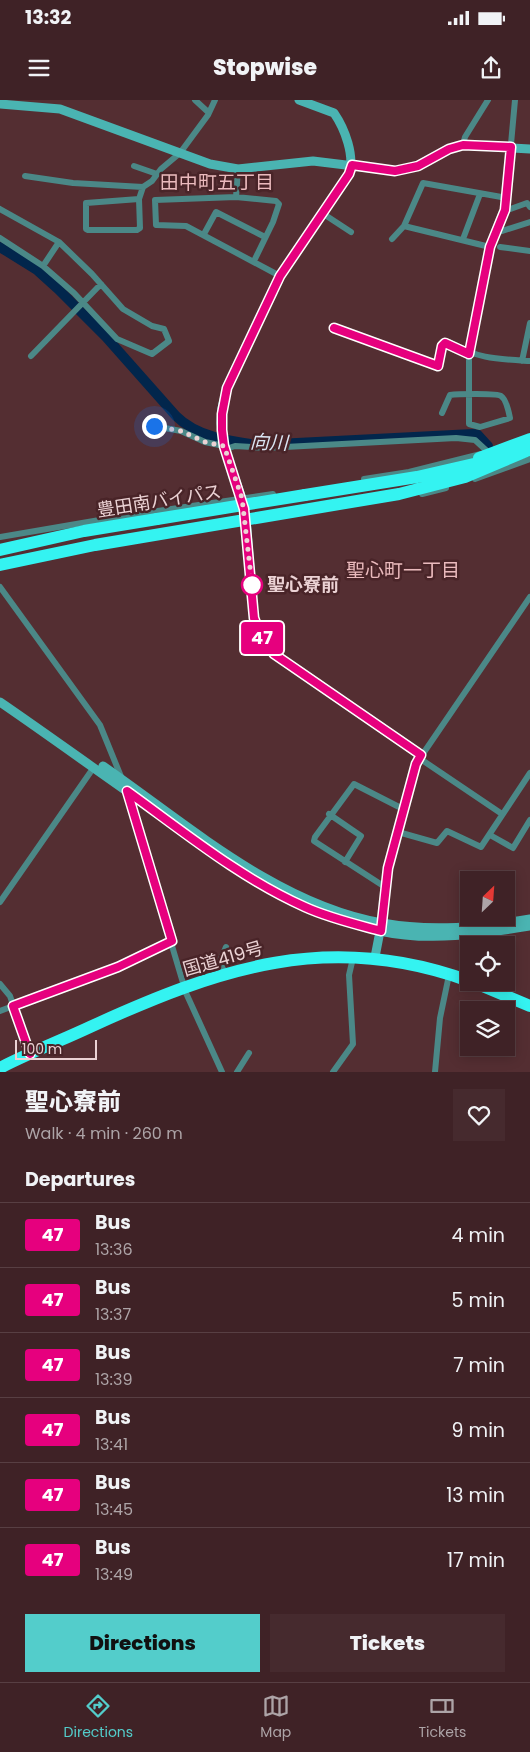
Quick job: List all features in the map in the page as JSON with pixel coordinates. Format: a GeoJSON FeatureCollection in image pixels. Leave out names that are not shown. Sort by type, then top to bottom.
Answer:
{"type":"FeatureCollection","features":[{"type":"Feature","properties":{"kind":"highway","name":"豊田南バイパス"},"geometry":{"type":"LineString","coordinates":[[0,550],[62,535],[384,482],[530,449]]}},
{"type":"Feature","properties":{"kind":"highway"},"geometry":{"type":"LineString","coordinates":[[0,565],[95,545],[399,494],[465,477],[530,449]]}},
{"type":"Feature","properties":{"kind":"highway"},"geometry":{"type":"LineString","coordinates":[[0,543],[40,536],[62,535]]}},
{"type":"Feature","properties":{"kind":"highway","name":"国道419号"},"geometry":{"type":"LineString","coordinates":[[6,1068],[30,1054],[116,1015],[185,988],[257,964],[353,956],[375,957],[415,965],[460,978]]}},
{"type":"Feature","properties":{"kind":"highway"},"geometry":{"type":"LineString","coordinates":[[494,991],[530,1006]]}},
{"type":"Feature","properties":{"kind":"street"},"geometry":{"type":"LineString","coordinates":[[195,100],[208,112]]}},
{"type":"Feature","properties":{"kind":"street"},"geometry":{"type":"LineString","coordinates":[[26,176],[73,183],[143,187],[152,181],[174,155],[180,153],[208,115],[216,100]]}},
{"type":"Feature","properties":{"kind":"street"},"geometry":{"type":"LineString","coordinates":[[298,100],[334,114],[351,154],[352,165],[349,174],[280,276],[227,388],[222,414],[224,444],[242,498],[246,519],[254,618],[266,644],[274,654],[421,755],[422,760],[502,814]]}},
{"type":"Feature","properties":{"kind":"street"},"geometry":{"type":"LineString","coordinates":[[463,145],[465,137],[488,100]]}},
{"type":"Feature","properties":{"kind":"street"},"geometry":{"type":"LineString","coordinates":[[442,413],[450,395],[469,395],[501,396],[510,418],[480,427],[471,426],[469,395],[469,354],[490,247],[505,211],[515,100]]}},
{"type":"Feature","properties":{"kind":"street"},"geometry":{"type":"LineString","coordinates":[[0,104],[60,109],[85,116],[210,164],[238,169],[313,161],[382,170],[406,169],[463,145],[530,149]]}},
{"type":"Feature","properties":{"kind":"street"},"geometry":{"type":"LineString","coordinates":[[134,166],[157,174]]}},
{"type":"Feature","properties":{"kind":"street"},"geometry":{"type":"LineString","coordinates":[[236,197],[238,169]]}},
{"type":"Feature","properties":{"kind":"street"},"geometry":{"type":"LineString","coordinates":[[392,239],[404,226],[423,183],[506,198]]}},
{"type":"Feature","properties":{"kind":"street"},"geometry":{"type":"LineString","coordinates":[[139,199],[88,201],[86,203],[86,228],[88,230],[137,230],[140,228],[139,199],[143,187]]}},
{"type":"Feature","properties":{"kind":"street"},"geometry":{"type":"LineString","coordinates":[[463,239],[480,194]]}},
{"type":"Feature","properties":{"kind":"street"},"geometry":{"type":"LineString","coordinates":[[254,261],[280,204],[276,200],[236,197],[155,200],[156,225],[186,226],[280,276]]}},
{"type":"Feature","properties":{"kind":"street"},"geometry":{"type":"LineString","coordinates":[[505,211],[527,203],[530,207]]}},
{"type":"Feature","properties":{"kind":"street"},"geometry":{"type":"LineString","coordinates":[[0,209],[59,242],[123,309],[152,326],[162,328],[169,341],[149,354],[118,340],[43,266],[0,238]]}},
{"type":"Feature","properties":{"kind":"street"},"geometry":{"type":"LineString","coordinates":[[204,234],[216,212],[265,237]]}},
{"type":"Feature","properties":{"kind":"street"},"geometry":{"type":"LineString","coordinates":[[322,213],[351,232]]}},
{"type":"Feature","properties":{"kind":"street"},"geometry":{"type":"LineString","coordinates":[[496,233],[530,222]]}},
{"type":"Feature","properties":{"kind":"street"},"geometry":{"type":"LineString","coordinates":[[404,226],[490,247]]}},
{"type":"Feature","properties":{"kind":"street"},"geometry":{"type":"LineString","coordinates":[[43,266],[59,242]]}},
{"type":"Feature","properties":{"kind":"street"},"geometry":{"type":"LineString","coordinates":[[500,248],[530,251]]}},
{"type":"Feature","properties":{"kind":"street"},"geometry":{"type":"LineString","coordinates":[[31,356],[101,284]]}},
{"type":"Feature","properties":{"kind":"street"},"geometry":{"type":"LineString","coordinates":[[522,361],[530,323]]}},
{"type":"Feature","properties":{"kind":"street"},"geometry":{"type":"LineString","coordinates":[[334,328],[438,366],[442,346],[445,343],[469,354],[530,361]]}},
{"type":"Feature","properties":{"kind":"street"},"geometry":{"type":"LineString","coordinates":[[154,426],[181,431],[205,442],[235,446],[266,448],[456,438],[475,440],[488,452]]}},
{"type":"Feature","properties":{"kind":"street"},"geometry":{"type":"LineString","coordinates":[[0,538],[409,472],[488,452],[530,434]]}},
{"type":"Feature","properties":{"kind":"street"},"geometry":{"type":"LineString","coordinates":[[0,587],[100,725],[127,791],[185,988],[222,1072]]}},
{"type":"Feature","properties":{"kind":"street"},"geometry":{"type":"LineString","coordinates":[[375,957],[381,927],[388,868],[403,809],[421,755],[530,597]]}},
{"type":"Feature","properties":{"kind":"street"},"geometry":{"type":"LineString","coordinates":[[0,695],[258,875],[332,909],[381,927],[443,928],[488,926],[530,919]]}},
{"type":"Feature","properties":{"kind":"street"},"geometry":{"type":"LineString","coordinates":[[0,702],[248,877],[281,895],[338,920],[429,936],[449,936],[530,926]]}},
{"type":"Feature","properties":{"kind":"street"},"geometry":{"type":"LineString","coordinates":[[0,902],[94,767]]}},
{"type":"Feature","properties":{"kind":"street"},"geometry":{"type":"LineString","coordinates":[[398,832],[437,843],[446,831],[481,847],[530,773]]}},
{"type":"Feature","properties":{"kind":"street"},"geometry":{"type":"LineString","coordinates":[[385,887],[314,841],[330,814],[354,784],[403,809]]}},
{"type":"Feature","properties":{"kind":"street"},"geometry":{"type":"LineString","coordinates":[[330,814],[361,836],[345,862]]}},
{"type":"Feature","properties":{"kind":"street"},"geometry":{"type":"LineString","coordinates":[[490,835],[513,848],[529,824]]}},
{"type":"Feature","properties":{"kind":"street"},"geometry":{"type":"LineString","coordinates":[[0,1011],[118,967],[172,941]]}},
{"type":"Feature","properties":{"kind":"street"},"geometry":{"type":"LineString","coordinates":[[225,974],[220,961],[226,947]]}},
{"type":"Feature","properties":{"kind":"street"},"geometry":{"type":"LineString","coordinates":[[333,1072],[353,1044],[349,974],[353,956]]}},
{"type":"Feature","properties":{"kind":"street"},"geometry":{"type":"LineString","coordinates":[[435,1072],[440,1018],[449,974]]}},
{"type":"Feature","properties":{"kind":"street"},"geometry":{"type":"LineString","coordinates":[[0,984],[10,996],[30,1054]]}},
{"type":"Feature","properties":{"kind":"street"},"geometry":{"type":"LineString","coordinates":[[237,1072],[249,1053]]}},
{"type":"Feature","properties":{"kind":"waterway","name":"向川"},"geometry":{"type":"LineString","coordinates":[[0,247],[37,270],[58,289],[106,337],[176,416],[194,429],[225,440],[258,445],[473,434],[478,435],[488,446]]}},
{"type":"Feature","properties":{"kind":"bus line","name":"47"},"geometry":{"type":"LineString","coordinates":[[30,1054],[13,1006],[118,967],[172,941],[127,791],[248,877],[306,908],[338,920],[381,931],[388,868],[416,764],[421,755],[274,654],[262,639],[254,618],[246,519],[242,498],[224,446],[221,423],[222,408],[227,388],[280,276],[349,174],[352,165],[395,171],[418,166],[449,149],[463,145],[479,144],[511,147],[505,210],[490,247],[469,354],[449,342],[445,343],[442,346],[438,366],[334,328]]}},
{"type":"Feature","properties":{"kind":"place","name":"聖心寮前"},"geometry":{"type":"Point","coordinates":[252,585]}},
{"type":"Feature","properties":{"kind":"district","name":"田中町五丁目"},"geometry":{"type":"Point","coordinates":[217,182]}},
{"type":"Feature","properties":{"kind":"district","name":"聖心町一丁目"},"geometry":{"type":"Point","coordinates":[403,570]}},
{"type":"Feature","properties":{"kind":"route"},"geometry":{"type":"LineString","coordinates":[[154,426],[181,431],[205,442],[224,446],[242,498],[246,519],[252,585]]}}]}
